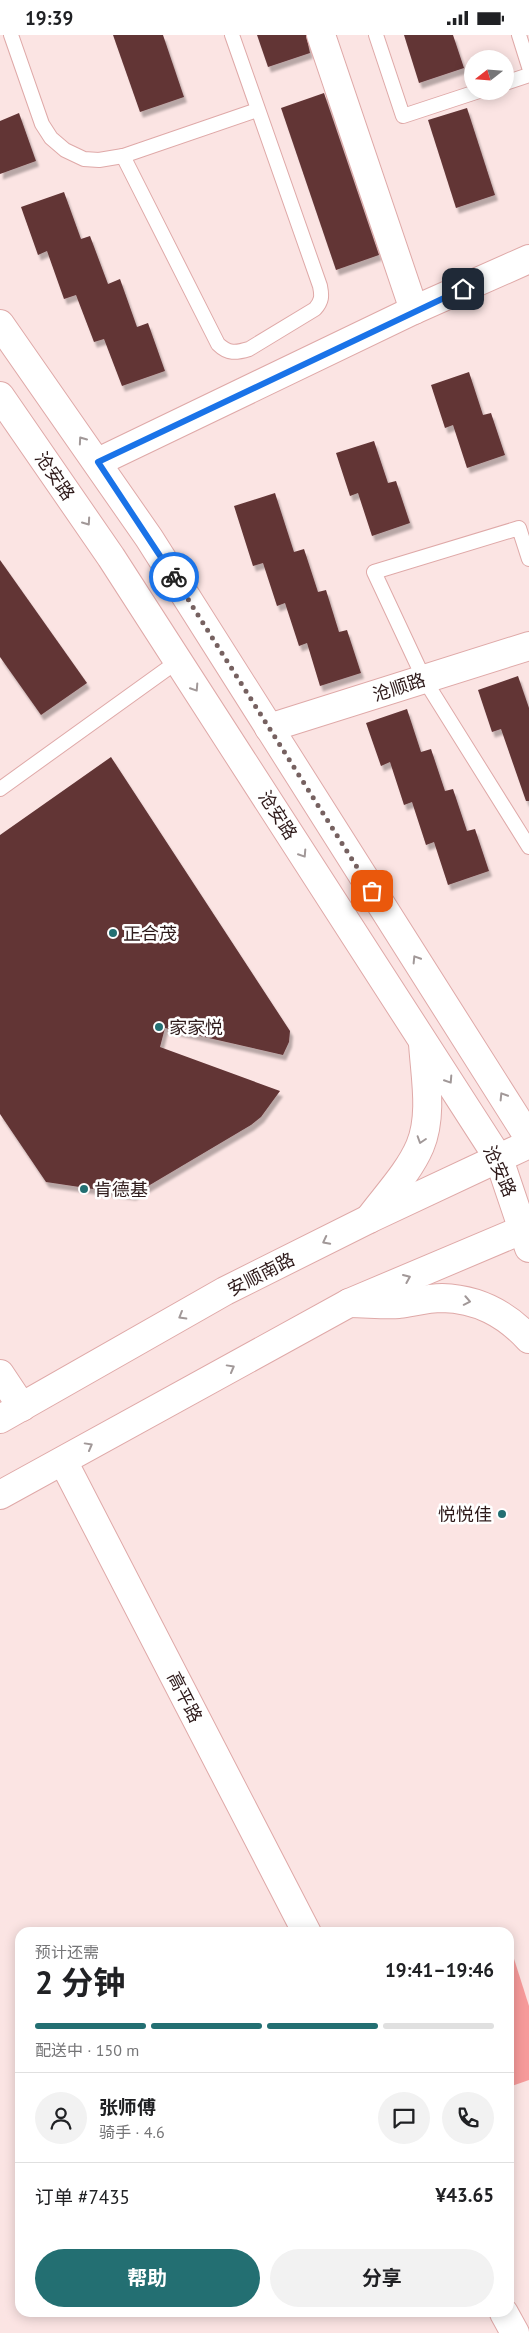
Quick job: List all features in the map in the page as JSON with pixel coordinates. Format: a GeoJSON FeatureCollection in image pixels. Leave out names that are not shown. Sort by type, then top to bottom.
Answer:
{"type":"FeatureCollection","features":[{"type":"Feature","properties":{"kind":"street"},"geometry":{"type":"LineString","coordinates":[[321,35],[414,310]]}},
{"type":"Feature","properties":{"kind":"street"},"geometry":{"type":"LineString","coordinates":[[98,462],[414,310],[529,259]]}},
{"type":"Feature","properties":{"kind":"street"},"geometry":{"type":"LineString","coordinates":[[1,327],[98,462],[149,538],[529,1137]]}},
{"type":"Feature","properties":{"kind":"street","name":"沧安路"},"geometry":{"type":"LineString","coordinates":[[0,396],[111,557],[499,1159],[527,1233]]}},
{"type":"Feature","properties":{"kind":"street","name":"沧顺路"},"geometry":{"type":"LineString","coordinates":[[269,728],[529,646]]}},
{"type":"Feature","properties":{"kind":"street"},"geometry":{"type":"LineString","coordinates":[[369,1219],[414,1157],[424,1133],[427,1107],[422,1039]]}},
{"type":"Feature","properties":{"kind":"street","name":"安顺南路"},"geometry":{"type":"LineString","coordinates":[[11,1413],[225,1291],[369,1219],[499,1159],[529,1143]]}},
{"type":"Feature","properties":{"kind":"street"},"geometry":{"type":"LineString","coordinates":[[0,1495],[349,1303],[527,1233]]}},
{"type":"Feature","properties":{"kind":"street"},"geometry":{"type":"LineString","coordinates":[[349,1303],[397,1304],[440,1298],[468,1300],[487,1306],[514,1323],[529,1339]]}},
{"type":"Feature","properties":{"kind":"street"},"geometry":{"type":"LineString","coordinates":[[0,1374],[11,1413]]}},
{"type":"Feature","properties":{"kind":"street","name":"高平路"},"geometry":{"type":"LineString","coordinates":[[62,1461],[304,1927]]}},
{"type":"Feature","properties":{"kind":"street"},"geometry":{"type":"LineString","coordinates":[[506,2317],[514,2333]]}},
{"type":"Feature","properties":{"kind":"lane"},"geometry":{"type":"LineString","coordinates":[[11,35],[42,124],[50,138],[65,150],[84,159],[99,160],[123,156],[257,110]]}},
{"type":"Feature","properties":{"kind":"lane"},"geometry":{"type":"LineString","coordinates":[[123,156],[218,344],[225,351],[237,353],[249,349],[315,309],[320,303],[322,295],[320,286],[232,35]]}},
{"type":"Feature","properties":{"kind":"lane"},"geometry":{"type":"LineString","coordinates":[[376,35],[403,116],[464,96]]}},
{"type":"Feature","properties":{"kind":"lane"},"geometry":{"type":"LineString","coordinates":[[519,35],[529,67]]}},
{"type":"Feature","properties":{"kind":"lane"},"geometry":{"type":"LineString","coordinates":[[514,80],[529,75]]}},
{"type":"Feature","properties":{"kind":"lane"},"geometry":{"type":"LineString","coordinates":[[529,559],[519,528],[374,572],[424,679],[529,847]]}},
{"type":"Feature","properties":{"kind":"lane"},"geometry":{"type":"LineString","coordinates":[[0,789],[178,661]]}},
{"type":"Feature","properties":{"kind":"shaded area"},"geometry":{"type":"Polygon","coordinates":[[[514,1959],[529,2006],[529,2080],[514,2085],[514,1959]]]}},
{"type":"Feature","properties":{"kind":"building"},"geometry":{"type":"Polygon","coordinates":[[[113,35],[163,35],[184,97],[140,112],[113,35]]]}},
{"type":"Feature","properties":{"kind":"building"},"geometry":{"type":"Polygon","coordinates":[[[257,35],[306,35],[310,53],[268,67],[257,35]]]}},
{"type":"Feature","properties":{"kind":"building"},"geometry":{"type":"Polygon","coordinates":[[[404,35],[453,35],[464,68],[419,83],[404,35]]]}},
{"type":"Feature","properties":{"kind":"building"},"geometry":{"type":"Polygon","coordinates":[[[324,93],[379,255],[336,270],[281,108],[324,93]]]}},
{"type":"Feature","properties":{"kind":"building"},"geometry":{"type":"Polygon","coordinates":[[[467,108],[495,195],[456,208],[428,120],[467,108]]]}},
{"type":"Feature","properties":{"kind":"building"},"geometry":{"type":"Polygon","coordinates":[[[19,113],[36,161],[0,174],[0,121],[19,113]]]}},
{"type":"Feature","properties":{"kind":"building"},"geometry":{"type":"Polygon","coordinates":[[[64,192],[81,239],[90,236],[108,284],[120,279],[137,327],[148,323],[165,371],[122,386],[104,339],[94,342],[76,295],[64,299],[47,251],[38,255],[21,207],[64,192]]]}},
{"type":"Feature","properties":{"kind":"building"},"geometry":{"type":"Polygon","coordinates":[[[469,372],[483,415],[491,413],[505,455],[467,468],[453,425],[445,428],[431,385],[469,372]]]}},
{"type":"Feature","properties":{"kind":"building"},"geometry":{"type":"Polygon","coordinates":[[[374,441],[388,483],[396,481],[410,523],[372,536],[358,493],[350,496],[336,453],[374,441]]]}},
{"type":"Feature","properties":{"kind":"building"},"geometry":{"type":"Polygon","coordinates":[[[275,493],[294,552],[304,549],[318,592],[326,590],[339,632],[347,630],[361,673],[320,686],[307,643],[299,646],[285,603],[277,606],[263,563],[253,566],[234,506],[275,493]]]}},
{"type":"Feature","properties":{"kind":"building"},"geometry":{"type":"Polygon","coordinates":[[[0,560],[87,683],[41,715],[0,657],[0,560]]]}},
{"type":"Feature","properties":{"kind":"building"},"geometry":{"type":"Polygon","coordinates":[[[518,676],[529,708],[529,801],[526,801],[501,729],[492,732],[478,690],[518,676]]]}},
{"type":"Feature","properties":{"kind":"building"},"geometry":{"type":"Polygon","coordinates":[[[407,709],[421,752],[431,749],[445,791],[453,789],[467,831],[475,829],[489,871],[448,885],[434,842],[426,845],[412,802],[404,805],[390,762],[381,766],[366,723],[407,709]]]}},
{"type":"Feature","properties":{"kind":"building","name":"正合茂"},"geometry":{"type":"Polygon","coordinates":[[[111,757],[290,1031],[289,1042],[283,1055],[165,1028],[160,1047],[280,1091],[261,1117],[251,1125],[133,1195],[46,1182],[0,1114],[0,835],[111,757]]]}},
{"type":"Feature","properties":{"kind":"way so far"},"geometry":{"type":"LineString","coordinates":[[174,577],[372,891]]}},
{"type":"Feature","properties":{"kind":"place","name":"正合茂"},"geometry":{"type":"Point","coordinates":[113,933]}},
{"type":"Feature","properties":{"kind":"place","name":"家家悦"},"geometry":{"type":"Point","coordinates":[159,1027]}},
{"type":"Feature","properties":{"kind":"place","name":"肯德基"},"geometry":{"type":"Point","coordinates":[84,1189]}},
{"type":"Feature","properties":{"kind":"place","name":"悦悦佳"},"geometry":{"type":"Point","coordinates":[502,1514]}},
{"type":"Feature","properties":{"kind":"route"},"geometry":{"type":"LineString","coordinates":[[174,577],[98,462],[414,310],[463,289]]}}]}
